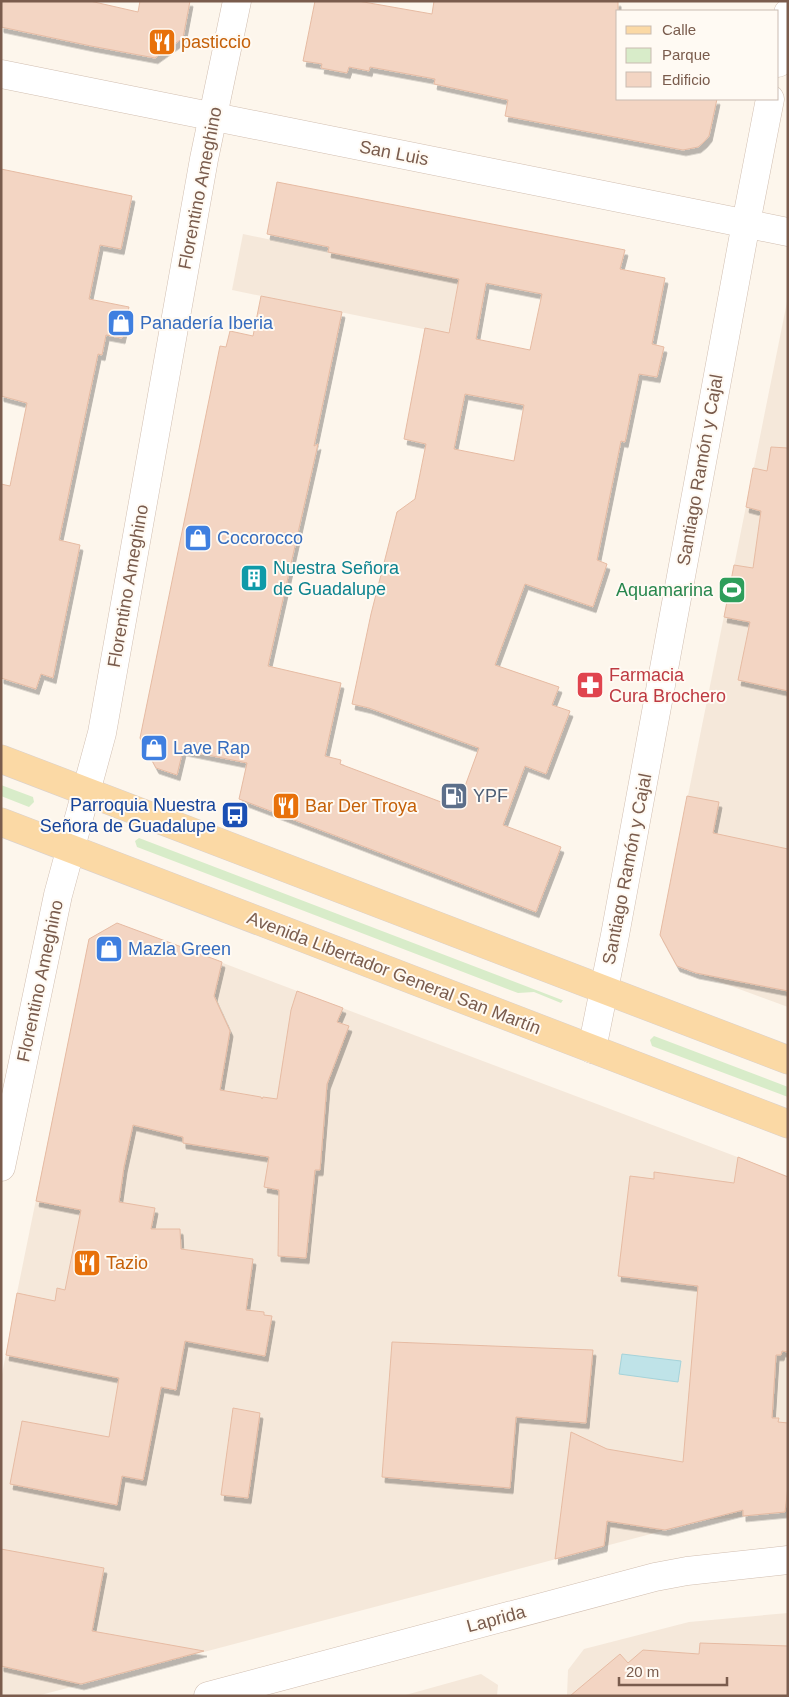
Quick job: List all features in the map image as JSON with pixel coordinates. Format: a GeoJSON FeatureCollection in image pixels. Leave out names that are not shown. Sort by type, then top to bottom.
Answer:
{"type":"FeatureCollection","features":[{"type":"Feature","properties":{"kind":"main road"},"geometry":{"type":"LineString","coordinates":[[1,759],[788,1060]]}},
{"type":"Feature","properties":{"kind":"main road","name":"Avenida Libertador General San Martín"},"geometry":{"type":"LineString","coordinates":[[1,822],[788,1124]]}},
{"type":"Feature","properties":{"kind":"street","name":"Florentino Ameghino"},"geometry":{"type":"LineString","coordinates":[[1,1167],[58,895],[102,733],[213,116],[237,1]]}},
{"type":"Feature","properties":{"kind":"street"},"geometry":{"type":"LineString","coordinates":[[779,58],[788,13]]}},
{"type":"Feature","properties":{"kind":"street","name":"San Luis"},"geometry":{"type":"LineString","coordinates":[[1,74],[788,232]]}},
{"type":"Feature","properties":{"kind":"street","name":"Santiago Ramón y Cajal"},"geometry":{"type":"LineString","coordinates":[[592,1049],[770,100]]}},
{"type":"Feature","properties":{"kind":"street","name":"Laprida"},"geometry":{"type":"LineString","coordinates":[[208,1696],[654,1577],[788,1560]]}},
{"type":"Feature","properties":{"kind":"shaded area"},"geometry":{"type":"Polygon","coordinates":[[[243,234],[459,279],[448,334],[232,290],[243,234]]]}},
{"type":"Feature","properties":{"kind":"shaded area"},"geometry":{"type":"Polygon","coordinates":[[[788,297],[788,1007],[677,966],[660,935],[788,297]]]}},
{"type":"Feature","properties":{"kind":"shaded area"},"geometry":{"type":"Polygon","coordinates":[[[117,923],[788,1176],[788,1512],[700,1521],[37,1696],[1,1696],[1,1380],[89,939],[117,923]]]}},
{"type":"Feature","properties":{"kind":"shaded area"},"geometry":{"type":"Polygon","coordinates":[[[788,1613],[788,1696],[567,1696],[568,1670],[584,1649],[689,1622],[788,1613]]]}},
{"type":"Feature","properties":{"kind":"shaded area"},"geometry":{"type":"Polygon","coordinates":[[[481,1674],[498,1685],[497,1696],[402,1696],[481,1674]]]}},
{"type":"Feature","properties":{"kind":"green space"},"geometry":{"type":"Polygon","coordinates":[[[1,785],[33,797],[34,802],[29,807],[1,796],[1,785]]]}},
{"type":"Feature","properties":{"kind":"green space"},"geometry":{"type":"Polygon","coordinates":[[[139,838],[563,1000],[561,1003],[534,992],[518,993],[137,847],[135,841],[139,838]]]}},
{"type":"Feature","properties":{"kind":"green space"},"geometry":{"type":"Polygon","coordinates":[[[654,1036],[788,1087],[788,1097],[652,1046],[650,1040],[654,1036]]]}},
{"type":"Feature","properties":{"kind":"water"},"geometry":{"type":"Polygon","coordinates":[[[622,1354],[681,1361],[678,1382],[619,1374],[622,1354]]]}},
{"type":"Feature","properties":{"kind":"building"},"geometry":{"type":"Polygon","coordinates":[[[1,1],[90,1],[138,12],[140,1],[190,1],[183,38],[155,58],[1,27],[1,1]]]}},
{"type":"Feature","properties":{"kind":"building"},"geometry":{"type":"Polygon","coordinates":[[[315,1],[358,1],[432,14],[434,1],[618,1],[618,10],[616,10],[616,100],[717,100],[709,136],[698,147],[683,150],[505,116],[508,100],[434,84],[435,79],[370,67],[369,71],[349,67],[347,73],[321,68],[322,64],[303,61],[315,1]]]}},
{"type":"Feature","properties":{"kind":"building"},"geometry":{"type":"Polygon","coordinates":[[[1,169],[132,196],[121,249],[100,245],[89,299],[129,307],[122,338],[106,335],[102,355],[98,354],[59,540],[80,545],[53,678],[41,674],[36,689],[1,678],[1,484],[10,486],[27,403],[1,396],[1,169]]]}},
{"type":"Feature","properties":{"kind":"building"},"geometry":{"type":"Polygon","coordinates":[[[277,182],[625,250],[620,269],[665,278],[652,344],[664,347],[657,377],[639,374],[625,442],[621,441],[597,560],[607,564],[593,607],[525,584],[495,665],[559,687],[552,705],[570,711],[546,774],[525,766],[503,825],[561,847],[536,912],[239,799],[247,763],[183,750],[177,775],[156,768],[140,738],[220,346],[226,347],[230,331],[253,336],[261,296],[342,312],[314,446],[318,444],[268,666],[341,683],[325,756],[341,760],[340,764],[457,808],[479,748],[369,708],[352,704],[371,614],[397,512],[415,499],[426,444],[404,439],[425,328],[449,333],[459,279],[328,252],[329,247],[267,234],[277,182]],[[486,283],[476,339],[530,350],[542,294],[486,283]],[[465,394],[454,449],[514,461],[524,405],[465,394]]]}},
{"type":"Feature","properties":{"kind":"building"},"geometry":{"type":"Polygon","coordinates":[[[771,447],[788,448],[788,691],[738,680],[750,622],[724,617],[734,565],[753,568],[761,511],[746,507],[753,468],[767,471],[771,447]]]}},
{"type":"Feature","properties":{"kind":"building"},"geometry":{"type":"Polygon","coordinates":[[[687,796],[719,802],[713,833],[788,849],[788,991],[696,973],[677,966],[660,935],[687,796]]]}},
{"type":"Feature","properties":{"kind":"building"},"geometry":{"type":"Polygon","coordinates":[[[117,923],[222,962],[214,996],[230,1031],[220,1090],[261,1097],[262,1099],[263,1097],[277,1099],[291,1010],[297,991],[343,1008],[337,1022],[349,1026],[327,1084],[320,1170],[315,1170],[306,1258],[278,1256],[279,1190],[264,1187],[269,1157],[183,1143],[183,1137],[133,1125],[119,1202],[155,1208],[151,1229],[180,1229],[181,1249],[253,1259],[246,1310],[264,1312],[264,1315],[272,1316],[265,1356],[185,1341],[176,1390],[161,1387],[143,1480],[122,1476],[117,1505],[10,1484],[22,1421],[109,1437],[119,1378],[6,1355],[17,1293],[55,1301],[57,1288],[65,1290],[81,1210],[36,1201],[89,939],[117,923]]]}},
{"type":"Feature","properties":{"kind":"building"},"geometry":{"type":"Polygon","coordinates":[[[738,1157],[788,1177],[788,1352],[782,1351],[781,1355],[776,1355],[772,1418],[779,1418],[778,1422],[788,1423],[788,1487],[785,1512],[743,1516],[743,1510],[665,1530],[607,1521],[604,1546],[555,1559],[571,1432],[607,1449],[683,1462],[698,1286],[618,1276],[630,1176],[654,1179],[654,1172],[734,1183],[738,1157]]]}},
{"type":"Feature","properties":{"kind":"building"},"geometry":{"type":"Polygon","coordinates":[[[392,1342],[593,1350],[586,1423],[516,1417],[510,1488],[382,1477],[392,1342]]]}},
{"type":"Feature","properties":{"kind":"building"},"geometry":{"type":"Polygon","coordinates":[[[233,1408],[260,1413],[248,1498],[221,1495],[233,1408]]]}},
{"type":"Feature","properties":{"kind":"building"},"geometry":{"type":"Polygon","coordinates":[[[1,1549],[104,1568],[92,1631],[204,1651],[81,1684],[1,1666],[1,1549]]]}},
{"type":"Feature","properties":{"kind":"building"},"geometry":{"type":"Polygon","coordinates":[[[700,1643],[788,1646],[788,1696],[570,1696],[620,1654],[628,1663],[643,1650],[699,1654],[700,1643]]]}},
{"type":"Feature","properties":{"kind":"place","name":"pasticcio"},"geometry":{"type":"Point","coordinates":[162,42]}},
{"type":"Feature","properties":{"kind":"place","name":"Panadería Iberia"},"geometry":{"type":"Point","coordinates":[121,323]}},
{"type":"Feature","properties":{"kind":"place","name":"Cocorocco"},"geometry":{"type":"Point","coordinates":[198,538]}},
{"type":"Feature","properties":{"kind":"place","name":"Nuestra Señora de Guadalupe"},"geometry":{"type":"Point","coordinates":[254,578]}},
{"type":"Feature","properties":{"kind":"place","name":"Aquamarina"},"geometry":{"type":"Point","coordinates":[732,590]}},
{"type":"Feature","properties":{"kind":"place","name":"Farmacia Cura Brochero"},"geometry":{"type":"Point","coordinates":[590,685]}},
{"type":"Feature","properties":{"kind":"place","name":"Lave Rap"},"geometry":{"type":"Point","coordinates":[154,748]}},
{"type":"Feature","properties":{"kind":"place","name":"YPF"},"geometry":{"type":"Point","coordinates":[454,796]}},
{"type":"Feature","properties":{"kind":"place","name":"Bar Der Troya"},"geometry":{"type":"Point","coordinates":[286,806]}},
{"type":"Feature","properties":{"kind":"place","name":"Parroquia Nuestra Señora de Guadalupe"},"geometry":{"type":"Point","coordinates":[235,815]}},
{"type":"Feature","properties":{"kind":"place","name":"Mazla Green"},"geometry":{"type":"Point","coordinates":[109,949]}},
{"type":"Feature","properties":{"kind":"place","name":"Tazio"},"geometry":{"type":"Point","coordinates":[87,1263]}}]}
